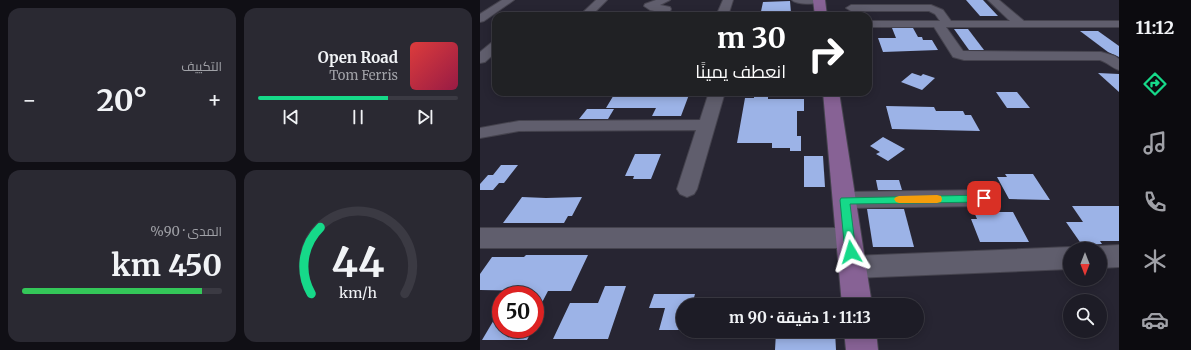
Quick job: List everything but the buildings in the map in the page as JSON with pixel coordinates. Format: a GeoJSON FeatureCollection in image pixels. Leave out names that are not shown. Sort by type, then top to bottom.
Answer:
{"type":"FeatureCollection","features":[{"type":"Feature","properties":{"kind":"main road"},"geometry":{"type":"LineString","coordinates":[[819,0],[820,12]]}},
{"type":"Feature","properties":{"kind":"main road"},"geometry":{"type":"LineString","coordinates":[[832,96],[856,298]]}},
{"type":"Feature","properties":{"kind":"main road"},"geometry":{"type":"LineString","coordinates":[[861,338],[862,350]]}},
{"type":"Feature","properties":{"kind":"street"},"geometry":{"type":"LineString","coordinates":[[480,19],[509,0]]}},
{"type":"Feature","properties":{"kind":"street"},"geometry":{"type":"LineString","coordinates":[[589,12],[602,0]]}},
{"type":"Feature","properties":{"kind":"street"},"geometry":{"type":"LineString","coordinates":[[664,12],[666,9],[649,6],[665,0]]}},
{"type":"Feature","properties":{"kind":"street"},"geometry":{"type":"LineString","coordinates":[[724,12],[728,0]]}},
{"type":"Feature","properties":{"kind":"street"},"geometry":{"type":"LineString","coordinates":[[796,0],[819,0]]}},
{"type":"Feature","properties":{"kind":"street"},"geometry":{"type":"LineString","coordinates":[[993,0],[1021,24]]}},
{"type":"Feature","properties":{"kind":"street"},"geometry":{"type":"LineString","coordinates":[[851,8],[931,8],[939,12],[943,24],[958,54],[964,56],[1101,56],[1110,59],[1119,66]]}},
{"type":"Feature","properties":{"kind":"street"},"geometry":{"type":"LineString","coordinates":[[872,24],[1119,24]]}},
{"type":"Feature","properties":{"kind":"street"},"geometry":{"type":"LineString","coordinates":[[480,59],[492,49]]}},
{"type":"Feature","properties":{"kind":"street"},"geometry":{"type":"LineString","coordinates":[[687,189],[716,96]]}},
{"type":"Feature","properties":{"kind":"street"},"geometry":{"type":"LineString","coordinates":[[480,133],[519,126],[707,125]]}},
{"type":"Feature","properties":{"kind":"street"},"geometry":{"type":"LineString","coordinates":[[845,200],[984,198]]}},
{"type":"Feature","properties":{"kind":"street"},"geometry":{"type":"LineString","coordinates":[[480,238],[849,238]]}},
{"type":"Feature","properties":{"kind":"street"},"geometry":{"type":"LineString","coordinates":[[1107,257],[1119,256]]}},
{"type":"Feature","properties":{"kind":"street"},"geometry":{"type":"LineString","coordinates":[[853,267],[1063,258]]}},
{"type":"Feature","properties":{"kind":"slow traffic"},"geometry":{"type":"LineString","coordinates":[[899,199],[937,199]]}},
{"type":"Feature","properties":{"kind":"route"},"geometry":{"type":"LineString","coordinates":[[851,252],[845,200],[984,198]]}}]}
